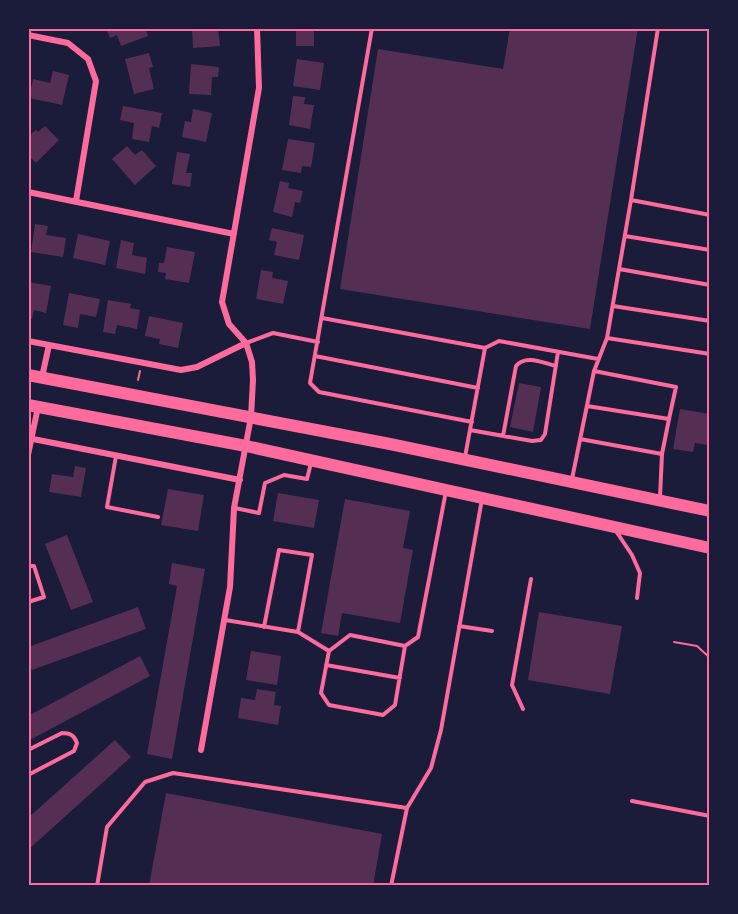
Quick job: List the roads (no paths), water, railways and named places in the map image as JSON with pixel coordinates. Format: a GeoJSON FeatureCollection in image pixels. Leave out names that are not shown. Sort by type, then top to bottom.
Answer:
{"type":"FeatureCollection","features":[{"type":"Feature","properties":{"kind":"main road"},"geometry":{"type":"LineString","coordinates":[[28,375],[465,459],[710,511]]}},
{"type":"Feature","properties":{"kind":"main road"},"geometry":{"type":"LineString","coordinates":[[33,406],[246,446],[710,548]]}},
{"type":"Feature","properties":{"kind":"street"},"geometry":{"type":"LineString","coordinates":[[201,750],[230,587],[234,508],[251,417],[252,362],[246,343],[229,324],[222,302],[259,88],[257,28]]}},
{"type":"Feature","properties":{"kind":"street"},"geometry":{"type":"LineString","coordinates":[[28,35],[68,43],[88,59],[96,81],[76,201]]}},
{"type":"Feature","properties":{"kind":"street"},"geometry":{"type":"LineString","coordinates":[[28,192],[234,234]]}},
{"type":"Feature","properties":{"kind":"street"},"geometry":{"type":"LineString","coordinates":[[28,341],[181,370],[197,367],[246,343]]}},
{"type":"Feature","properties":{"kind":"street"},"geometry":{"type":"LineString","coordinates":[[42,377],[49,345]]}},
{"type":"Feature","properties":{"kind":"street"},"geometry":{"type":"LineString","coordinates":[[28,456],[33,406]]}},
{"type":"Feature","properties":{"kind":"street"},"geometry":{"type":"LineString","coordinates":[[30,438],[240,480]]}},
{"type":"Feature","properties":{"kind":"lane"},"geometry":{"type":"LineString","coordinates":[[372,28],[310,383],[319,392],[472,422]]}},
{"type":"Feature","properties":{"kind":"lane"},"geometry":{"type":"LineString","coordinates":[[572,482],[594,371],[607,338],[658,28]]}},
{"type":"Feature","properties":{"kind":"lane"},"geometry":{"type":"LineString","coordinates":[[631,200],[710,214]]}},
{"type":"Feature","properties":{"kind":"lane"},"geometry":{"type":"LineString","coordinates":[[625,236],[710,250]]}},
{"type":"Feature","properties":{"kind":"lane"},"geometry":{"type":"LineString","coordinates":[[619,269],[710,285]]}},
{"type":"Feature","properties":{"kind":"lane"},"geometry":{"type":"LineString","coordinates":[[613,306],[710,321]]}},
{"type":"Feature","properties":{"kind":"lane"},"geometry":{"type":"LineString","coordinates":[[322,318],[485,348],[499,340],[598,359]]}},
{"type":"Feature","properties":{"kind":"lane"},"geometry":{"type":"LineString","coordinates":[[246,343],[273,333],[318,342]]}},
{"type":"Feature","properties":{"kind":"lane"},"geometry":{"type":"LineString","coordinates":[[607,338],[710,354]]}},
{"type":"Feature","properties":{"kind":"lane"},"geometry":{"type":"LineString","coordinates":[[465,459],[485,348]]}},
{"type":"Feature","properties":{"kind":"lane"},"geometry":{"type":"LineString","coordinates":[[470,429],[532,441],[541,440],[545,434],[558,352]]}},
{"type":"Feature","properties":{"kind":"lane"},"geometry":{"type":"LineString","coordinates":[[315,356],[478,388]]}},
{"type":"Feature","properties":{"kind":"lane"},"geometry":{"type":"LineString","coordinates":[[503,436],[516,366],[520,361],[527,359],[556,366]]}},
{"type":"Feature","properties":{"kind":"lane"},"geometry":{"type":"LineString","coordinates":[[594,371],[676,387],[662,454],[659,501]]}},
{"type":"Feature","properties":{"kind":"lane"},"geometry":{"type":"LineString","coordinates":[[587,406],[669,419]]}},
{"type":"Feature","properties":{"kind":"lane"},"geometry":{"type":"LineString","coordinates":[[580,439],[662,454]]}},
{"type":"Feature","properties":{"kind":"lane"},"geometry":{"type":"LineString","coordinates":[[116,455],[107,507],[158,517]]}},
{"type":"Feature","properties":{"kind":"lane"},"geometry":{"type":"LineString","coordinates":[[234,508],[259,513],[265,483],[284,475],[307,479],[312,461]]}},
{"type":"Feature","properties":{"kind":"lane"},"geometry":{"type":"LineString","coordinates":[[405,646],[395,705],[383,715],[329,705],[321,693],[328,651],[350,635],[405,646],[418,637],[446,491]]}},
{"type":"Feature","properties":{"kind":"lane"},"geometry":{"type":"LineString","coordinates":[[392,885],[407,808],[431,768],[441,730],[482,499]]}},
{"type":"Feature","properties":{"kind":"lane"},"geometry":{"type":"LineString","coordinates":[[614,528],[632,555],[640,573],[637,598]]}},
{"type":"Feature","properties":{"kind":"lane"},"geometry":{"type":"LineString","coordinates":[[264,627],[279,550],[312,555],[298,632]]}},
{"type":"Feature","properties":{"kind":"lane"},"geometry":{"type":"LineString","coordinates":[[28,566],[34,567],[44,597],[28,602]]}},
{"type":"Feature","properties":{"kind":"lane"},"geometry":{"type":"LineString","coordinates":[[523,709],[512,685],[531,579]]}},
{"type":"Feature","properties":{"kind":"lane"},"geometry":{"type":"LineString","coordinates":[[224,620],[298,632],[328,651]]}},
{"type":"Feature","properties":{"kind":"lane"},"geometry":{"type":"LineString","coordinates":[[459,626],[492,631]]}},
{"type":"Feature","properties":{"kind":"lane"},"geometry":{"type":"LineString","coordinates":[[326,665],[400,678]]}},
{"type":"Feature","properties":{"kind":"lane"},"geometry":{"type":"LineString","coordinates":[[28,750],[62,733],[74,736],[77,743],[74,751],[28,776]]}},
{"type":"Feature","properties":{"kind":"lane"},"geometry":{"type":"LineString","coordinates":[[97,885],[107,826],[146,782],[173,773],[407,808]]}},
{"type":"Feature","properties":{"kind":"lane"},"geometry":{"type":"LineString","coordinates":[[632,801],[710,816]]}}]}
